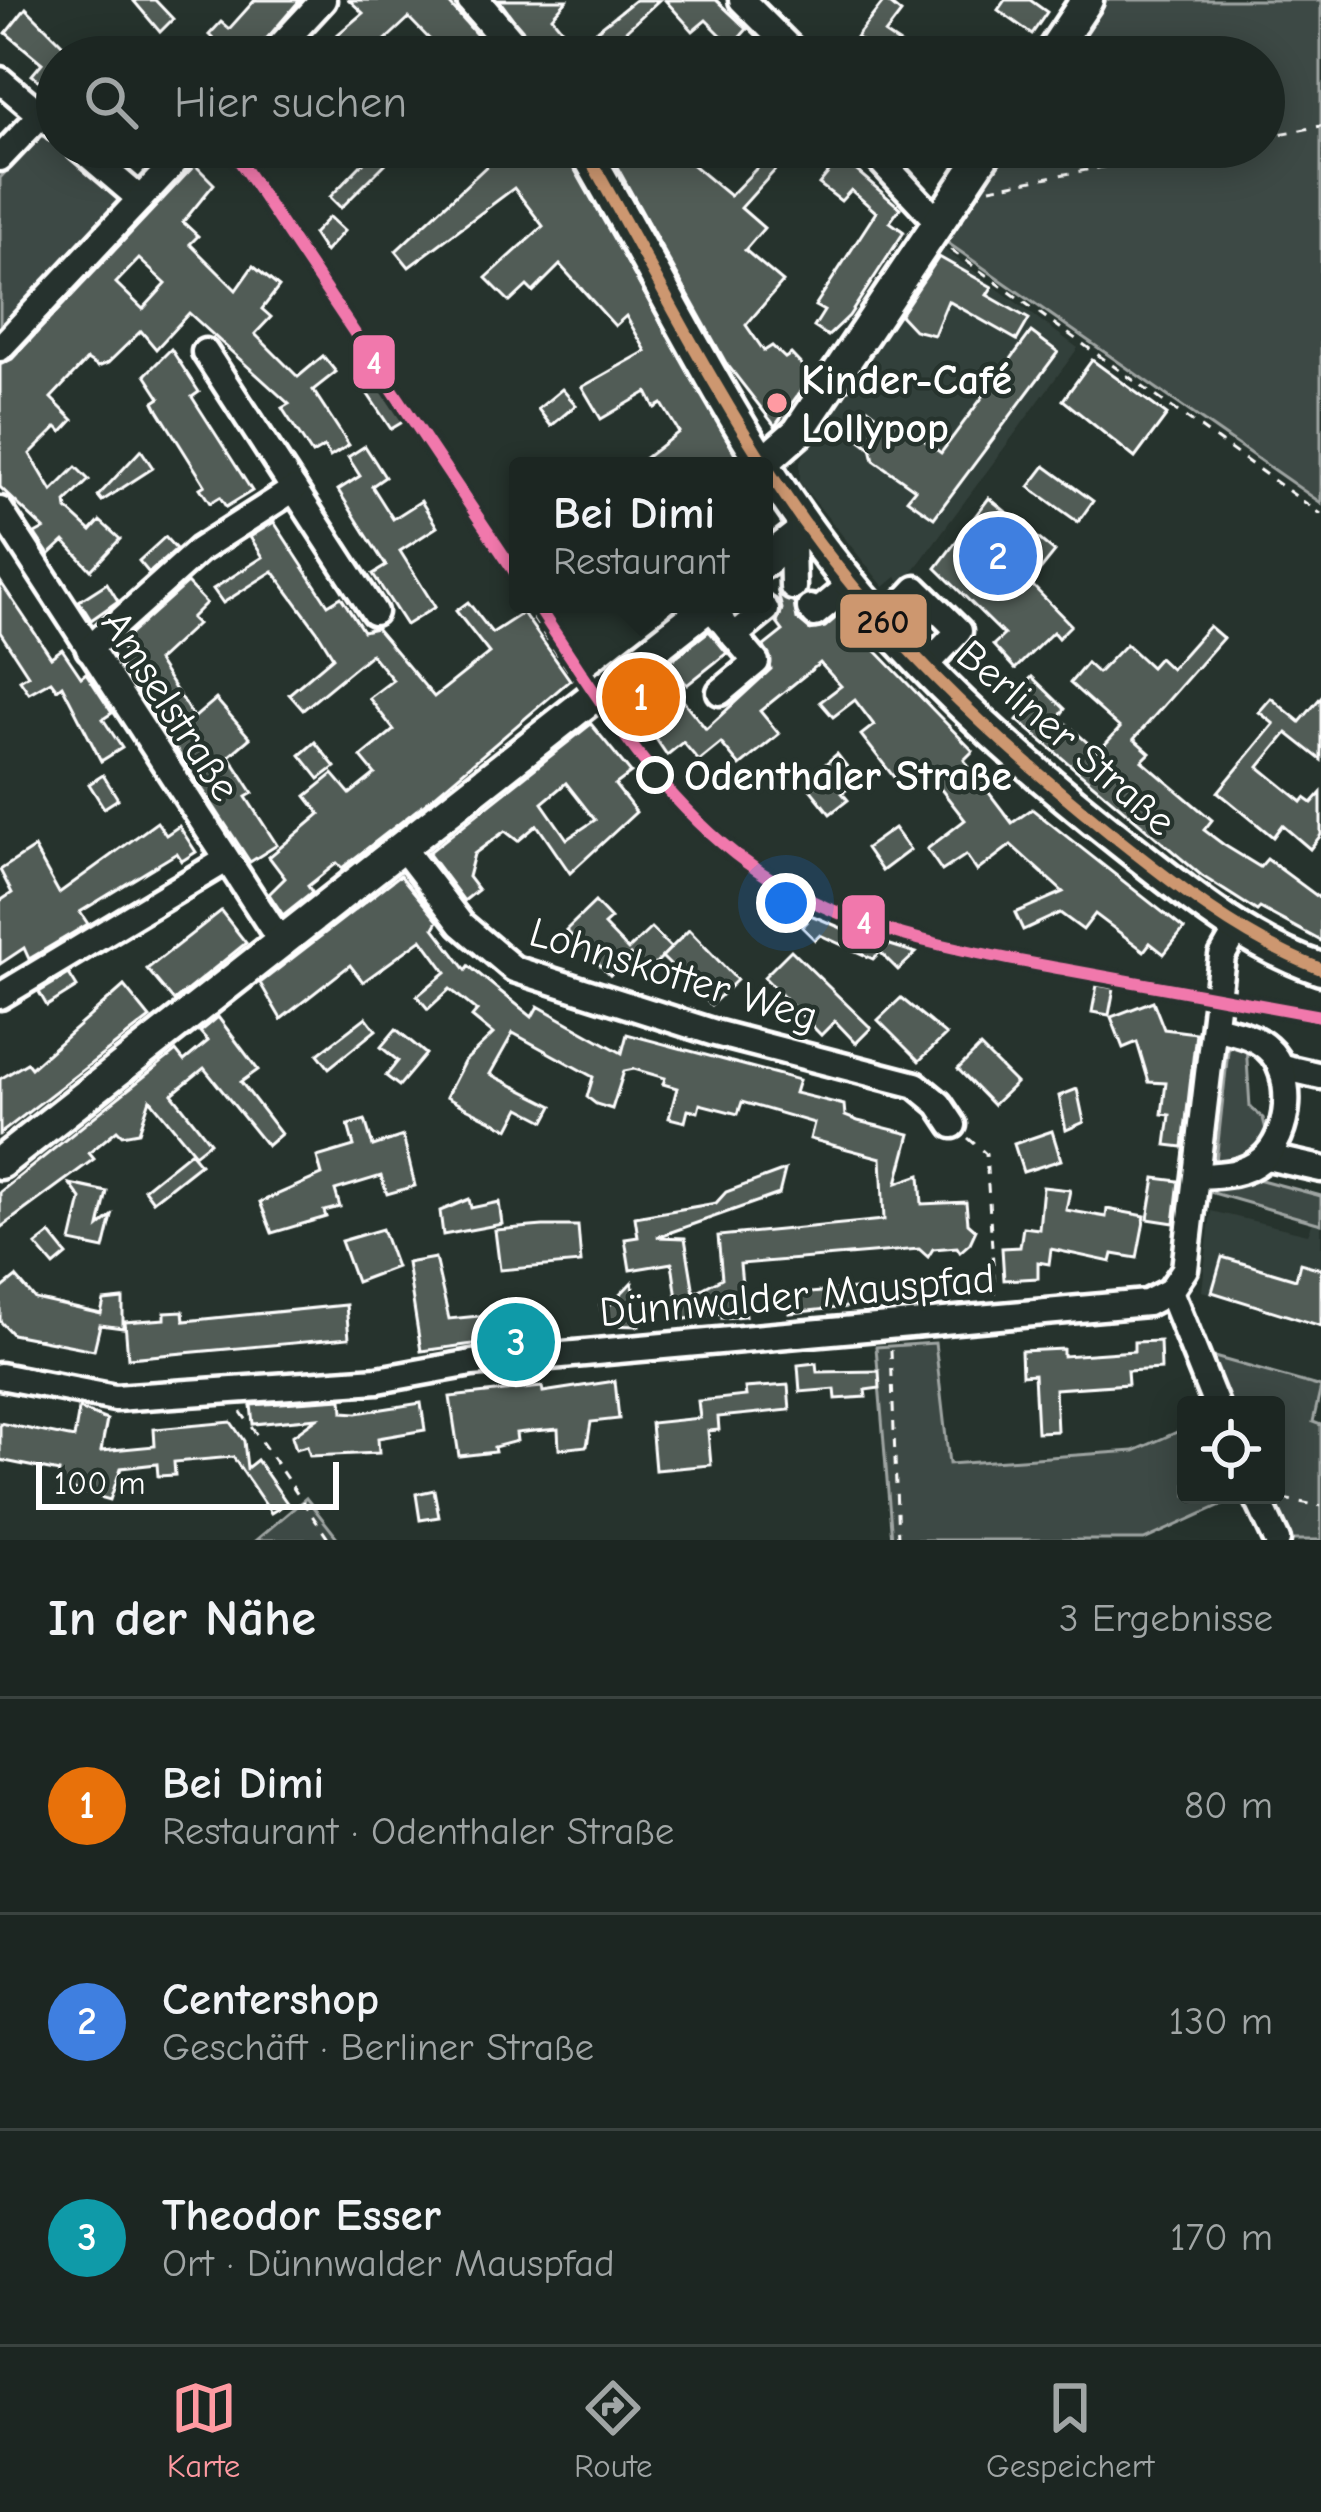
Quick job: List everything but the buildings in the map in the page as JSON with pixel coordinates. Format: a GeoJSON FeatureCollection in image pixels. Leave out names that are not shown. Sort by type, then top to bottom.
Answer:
{"type":"FeatureCollection","features":[{"type":"Feature","properties":{"kind":"main road"},"geometry":{"type":"LineString","coordinates":[[473,0],[504,36]]}},
{"type":"Feature","properties":{"kind":"main road"},"geometry":{"type":"LineString","coordinates":[[1063,36],[1087,0]]}},
{"type":"Feature","properties":{"kind":"main road","name":"Berliner Straße"},"geometry":{"type":"LineString","coordinates":[[595,168],[761,457]]}},
{"type":"Feature","properties":{"kind":"main road"},"geometry":{"type":"LineString","coordinates":[[770,457],[798,432],[975,168]]}},
{"type":"Feature","properties":{"kind":"main road","name":"Berliner Straße"},"geometry":{"type":"LineString","coordinates":[[773,480],[800,534],[923,668],[1088,816],[1238,928],[1321,969]]}},
{"type":"Feature","properties":{"kind":"main road"},"geometry":{"type":"LineString","coordinates":[[773,555],[800,534]]}},
{"type":"Feature","properties":{"kind":"main road"},"geometry":{"type":"LineString","coordinates":[[0,1163],[699,613]]}},
{"type":"Feature","properties":{"kind":"street"},"geometry":{"type":"LineString","coordinates":[[290,36],[323,0]]}},
{"type":"Feature","properties":{"kind":"street"},"geometry":{"type":"LineString","coordinates":[[742,0],[778,36]]}},
{"type":"Feature","properties":{"kind":"street"},"geometry":{"type":"LineString","coordinates":[[0,80],[36,111]]}},
{"type":"Feature","properties":{"kind":"street"},"geometry":{"type":"LineString","coordinates":[[0,158],[36,132]]}},
{"type":"Feature","properties":{"kind":"street"},"geometry":{"type":"LineString","coordinates":[[104,168],[140,199]]}},
{"type":"Feature","properties":{"kind":"street"},"geometry":{"type":"LineString","coordinates":[[0,348],[169,168]]}},
{"type":"Feature","properties":{"kind":"street"},"geometry":{"type":"LineString","coordinates":[[885,168],[935,229]]}},
{"type":"Feature","properties":{"kind":"street"},"geometry":{"type":"LineString","coordinates":[[206,352],[374,612]]}},
{"type":"Feature","properties":{"kind":"street"},"geometry":{"type":"LineString","coordinates":[[89,649],[199,550],[294,489]]}},
{"type":"Feature","properties":{"kind":"street","name":"Amselstraße"},"geometry":{"type":"LineString","coordinates":[[0,510],[281,941]]}},
{"type":"Feature","properties":{"kind":"street"},"geometry":{"type":"LineString","coordinates":[[773,610],[790,598],[800,534]]}},
{"type":"Feature","properties":{"kind":"street"},"geometry":{"type":"LineString","coordinates":[[790,598],[815,614],[850,585]]}},
{"type":"Feature","properties":{"kind":"street"},"geometry":{"type":"LineString","coordinates":[[883,624],[916,589],[959,632],[923,668]]}},
{"type":"Feature","properties":{"kind":"street"},"geometry":{"type":"LineString","coordinates":[[717,613],[756,662],[720,692]]}},
{"type":"Feature","properties":{"kind":"street"},"geometry":{"type":"LineString","coordinates":[[734,636],[768,613]]}},
{"type":"Feature","properties":{"kind":"street","name":"Lohnskotter Weg"},"geometry":{"type":"LineString","coordinates":[[402,847],[461,924],[514,969],[715,1033],[916,1085],[939,1104],[952,1125]]}},
{"type":"Feature","properties":{"kind":"street"},"geometry":{"type":"LineString","coordinates":[[0,996],[226,860]]}},
{"type":"Feature","properties":{"kind":"street"},"geometry":{"type":"LineString","coordinates":[[1212,1396],[1187,1342],[1176,1302],[1198,1176],[1222,956],[1238,928]]}},
{"type":"Feature","properties":{"kind":"street"},"geometry":{"type":"LineString","coordinates":[[1198,1176],[1247,1170],[1267,1157],[1284,1111],[1282,1067],[1268,1048],[1247,1035],[1214,1027]]}},
{"type":"Feature","properties":{"kind":"street"},"geometry":{"type":"LineString","coordinates":[[1282,1067],[1321,1076]]}},
{"type":"Feature","properties":{"kind":"street"},"geometry":{"type":"LineString","coordinates":[[1267,1157],[1321,1169]]}},
{"type":"Feature","properties":{"kind":"street","name":"Dünnwalder Mauspfad"},"geometry":{"type":"LineString","coordinates":[[0,1376],[115,1398],[378,1380],[472,1363],[1176,1302]]}},
{"type":"Feature","properties":{"kind":"street"},"geometry":{"type":"LineString","coordinates":[[1269,1504],[1277,1540]]}},
{"type":"Feature","properties":{"kind":"path"},"geometry":{"type":"LineString","coordinates":[[1285,132],[1321,126]]}},
{"type":"Feature","properties":{"kind":"path"},"geometry":{"type":"LineString","coordinates":[[964,185],[993,189],[1102,168]]}},
{"type":"Feature","properties":{"kind":"path"},"geometry":{"type":"LineString","coordinates":[[935,229],[1321,514]]}},
{"type":"Feature","properties":{"kind":"path"},"geometry":{"type":"LineString","coordinates":[[533,618],[650,740]]}},
{"type":"Feature","properties":{"kind":"path"},"geometry":{"type":"LineString","coordinates":[[952,1125],[986,1154],[997,1316]]}},
{"type":"Feature","properties":{"kind":"path"},"geometry":{"type":"LineString","coordinates":[[890,1324],[898,1540]]}},
{"type":"Feature","properties":{"kind":"path"},"geometry":{"type":"LineString","coordinates":[[226,1391],[329,1540]]}},
{"type":"Feature","properties":{"kind":"path"},"geometry":{"type":"LineString","coordinates":[[1285,1500],[1321,1506]]}},
{"type":"Feature","properties":{"kind":"shaded area"},"geometry":{"type":"Polygon","coordinates":[[[1106,0],[1321,0],[1321,503],[945,241],[994,168],[1285,168],[1285,36],[1082,36],[1106,0]]]}},
{"type":"Feature","properties":{"kind":"shaded area"},"geometry":{"type":"Polygon","coordinates":[[[36,139],[36,168],[87,168],[116,191],[119,199],[0,330],[0,178],[36,139]]]}},
{"type":"Feature","properties":{"kind":"shaded area"},"geometry":{"type":"Polygon","coordinates":[[[941,247],[1078,348],[903,585],[896,577],[884,587],[800,483],[800,461],[941,247]]]}},
{"type":"Feature","properties":{"kind":"shaded area"},"geometry":{"type":"Polygon","coordinates":[[[1229,1042],[1246,1044],[1250,1107],[1263,1118],[1267,1134],[1245,1162],[1222,1167],[1216,1161],[1229,1042]]]}},
{"type":"Feature","properties":{"kind":"shaded area"},"geometry":{"type":"Polygon","coordinates":[[[1250,1177],[1321,1196],[1321,1224],[1213,1193],[1222,1182],[1250,1177]]]}},
{"type":"Feature","properties":{"kind":"shaded area"},"geometry":{"type":"Polygon","coordinates":[[[1211,1211],[1308,1234],[1313,1222],[1321,1224],[1321,1326],[1202,1291],[1211,1211]]]}},
{"type":"Feature","properties":{"kind":"shaded area"},"geometry":{"type":"Polygon","coordinates":[[[935,1343],[949,1464],[1134,1451],[1177,1432],[1177,1504],[1223,1504],[1144,1540],[892,1540],[876,1347],[935,1343]]]}},
{"type":"Feature","properties":{"kind":"shaded area"},"geometry":{"type":"Polygon","coordinates":[[[1207,1355],[1321,1387],[1313,1422],[1321,1425],[1321,1540],[1291,1540],[1275,1504],[1285,1504],[1285,1396],[1226,1396],[1207,1355]]]}},
{"type":"Feature","properties":{"kind":"shaded area"},"geometry":{"type":"Polygon","coordinates":[[[306,1498],[339,1540],[256,1540],[306,1498]]]}},
{"type":"Feature","properties":{"kind":"transit line","name":"4"},"geometry":{"type":"LineString","coordinates":[[244,168],[509,564]]}},
{"type":"Feature","properties":{"kind":"transit line","name":"260"},"geometry":{"type":"LineString","coordinates":[[595,168],[759,457]]}},
{"type":"Feature","properties":{"kind":"transit line","name":"260"},"geometry":{"type":"LineString","coordinates":[[773,478],[822,547],[896,636],[1020,757],[1210,909],[1263,942],[1321,969]]}},
{"type":"Feature","properties":{"kind":"transit line","name":"4"},"geometry":{"type":"LineString","coordinates":[[542,613],[626,737],[677,799],[735,854],[812,901],[937,944],[1321,1016]]}},
{"type":"Feature","properties":{"kind":"place","name":"Kinder-Café Lollypop"},"geometry":{"type":"Point","coordinates":[777,403]}},
{"type":"Feature","properties":{"kind":"place","name":"Centershop"},"geometry":{"type":"Point","coordinates":[998,556]}},
{"type":"Feature","properties":{"kind":"place","name":"Bei Dimi"},"geometry":{"type":"Point","coordinates":[641,697]}},
{"type":"Feature","properties":{"kind":"place","name":"Odenthaler Straße"},"geometry":{"type":"Point","coordinates":[655,775]}},
{"type":"Feature","properties":{"kind":"place","name":"Theodor Esser"},"geometry":{"type":"Point","coordinates":[516,1342]}}]}
